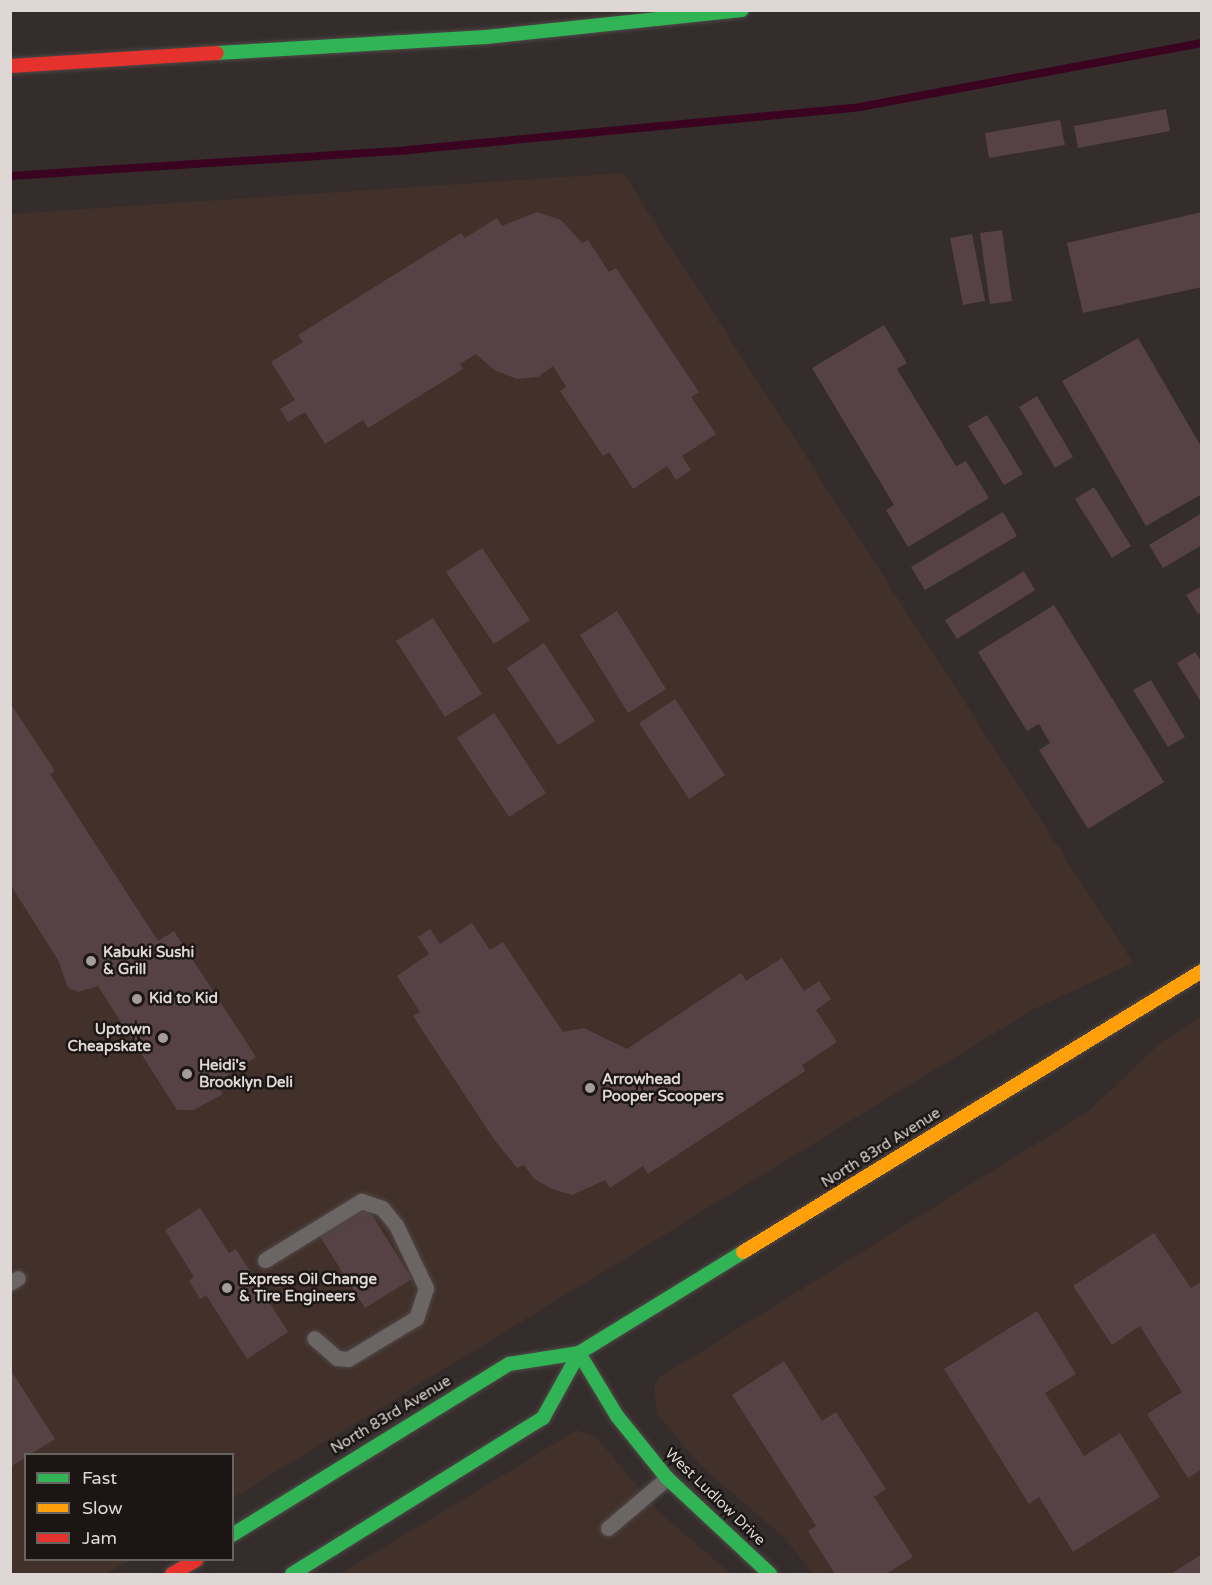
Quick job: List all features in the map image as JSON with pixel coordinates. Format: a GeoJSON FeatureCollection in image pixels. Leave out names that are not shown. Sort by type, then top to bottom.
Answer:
{"type":"FeatureCollection","features":[{"type":"Feature","properties":{"kind":"main road"},"geometry":{"type":"LineString","coordinates":[[10,66],[486,37],[742,10]]}},
{"type":"Feature","properties":{"kind":"main road","name":"North 83rd Avenue"},"geometry":{"type":"LineString","coordinates":[[234,1534],[509,1364],[579,1353],[1202,971]]}},
{"type":"Feature","properties":{"kind":"main road","name":"North 83rd Avenue"},"geometry":{"type":"LineString","coordinates":[[292,1575],[543,1418],[579,1353]]}},
{"type":"Feature","properties":{"kind":"main road","name":"West Ludlow Drive"},"geometry":{"type":"LineString","coordinates":[[579,1353],[617,1416],[667,1478],[770,1575]]}},
{"type":"Feature","properties":{"kind":"main road"},"geometry":{"type":"LineString","coordinates":[[172,1575],[194,1561]]}},
{"type":"Feature","properties":{"kind":"lane"},"geometry":{"type":"LineString","coordinates":[[265,1260],[361,1201],[382,1208],[396,1225],[426,1288],[416,1318],[348,1359],[338,1358],[314,1338]]}},
{"type":"Feature","properties":{"kind":"lane"},"geometry":{"type":"LineString","coordinates":[[608,1528],[667,1478]]}},
{"type":"Feature","properties":{"kind":"shaded area"},"geometry":{"type":"Polygon","coordinates":[[[623,173],[1133,963],[1034,1009],[234,1497],[234,1453],[24,1453],[24,1561],[128,1561],[106,1574],[11,1574],[11,214],[623,173]]]}},
{"type":"Feature","properties":{"kind":"shaded area"},"geometry":{"type":"Polygon","coordinates":[[[1201,1017],[1201,1574],[813,1574],[783,1536],[705,1470],[657,1414],[654,1386],[660,1377],[1089,1111],[1160,1043],[1201,1017]]]}},
{"type":"Feature","properties":{"kind":"shaded area"},"geometry":{"type":"Polygon","coordinates":[[[577,1430],[596,1437],[659,1512],[731,1574],[340,1574],[577,1430]]]}},
{"type":"Feature","properties":{"kind":"building"},"geometry":{"type":"Polygon","coordinates":[[[1166,109],[1170,131],[1078,148],[1074,126],[1166,109]]]}},
{"type":"Feature","properties":{"kind":"building"},"geometry":{"type":"Polygon","coordinates":[[[1060,120],[1065,145],[989,158],[985,133],[1060,120]]]}},
{"type":"Feature","properties":{"kind":"building"},"geometry":{"type":"Polygon","coordinates":[[[537,212],[561,220],[582,243],[588,240],[609,272],[616,268],[699,392],[691,397],[716,434],[682,456],[691,470],[676,480],[667,466],[633,489],[609,452],[603,456],[560,391],[566,387],[553,366],[538,377],[517,379],[494,370],[476,354],[460,364],[463,369],[368,428],[363,420],[325,444],[305,412],[288,422],[280,409],[295,400],[271,362],[303,342],[298,335],[461,233],[465,238],[497,218],[502,226],[537,212]]]}},
{"type":"Feature","properties":{"kind":"building"},"geometry":{"type":"Polygon","coordinates":[[[1202,212],[1202,287],[1083,313],[1067,243],[1202,212]]]}},
{"type":"Feature","properties":{"kind":"building"},"geometry":{"type":"Polygon","coordinates":[[[1002,230],[1012,301],[990,304],[980,233],[1002,230]]]}},
{"type":"Feature","properties":{"kind":"building"},"geometry":{"type":"Polygon","coordinates":[[[972,234],[985,301],[963,305],[950,238],[972,234]]]}},
{"type":"Feature","properties":{"kind":"building"},"geometry":{"type":"Polygon","coordinates":[[[884,325],[907,363],[897,369],[956,466],[966,461],[989,498],[908,547],[886,510],[894,505],[812,368],[884,325]]]}},
{"type":"Feature","properties":{"kind":"building"},"geometry":{"type":"Polygon","coordinates":[[[1138,338],[1202,448],[1202,494],[1146,526],[1062,381],[1138,338]]]}},
{"type":"Feature","properties":{"kind":"building"},"geometry":{"type":"Polygon","coordinates":[[[1037,396],[1073,457],[1055,468],[1019,407],[1037,396]]]}},
{"type":"Feature","properties":{"kind":"building"},"geometry":{"type":"Polygon","coordinates":[[[987,415],[1023,474],[1004,485],[968,426],[987,415]]]}},
{"type":"Feature","properties":{"kind":"building"},"geometry":{"type":"Polygon","coordinates":[[[1094,487],[1131,546],[1112,558],[1075,499],[1094,487]]]}},
{"type":"Feature","properties":{"kind":"building"},"geometry":{"type":"Polygon","coordinates":[[[1003,512],[1017,536],[925,590],[911,567],[1003,512]]]}},
{"type":"Feature","properties":{"kind":"building"},"geometry":{"type":"Polygon","coordinates":[[[1202,513],[1202,545],[1163,568],[1149,545],[1202,513]]]}},
{"type":"Feature","properties":{"kind":"building"},"geometry":{"type":"Polygon","coordinates":[[[482,548],[530,620],[494,644],[446,572],[482,548]]]}},
{"type":"Feature","properties":{"kind":"building"},"geometry":{"type":"Polygon","coordinates":[[[1024,571],[1035,590],[957,639],[945,620],[1024,571]]]}},
{"type":"Feature","properties":{"kind":"building"},"geometry":{"type":"Polygon","coordinates":[[[1202,586],[1202,612],[1198,614],[1186,595],[1202,586]]]}},
{"type":"Feature","properties":{"kind":"building"},"geometry":{"type":"Polygon","coordinates":[[[1054,605],[1164,782],[1088,829],[1039,750],[1050,743],[1039,724],[1027,731],[978,652],[1054,605]]]}},
{"type":"Feature","properties":{"kind":"building"},"geometry":{"type":"Polygon","coordinates":[[[617,611],[666,689],[628,713],[580,635],[617,611]]]}},
{"type":"Feature","properties":{"kind":"building"},"geometry":{"type":"Polygon","coordinates":[[[433,618],[482,694],[445,717],[396,641],[433,618]]]}},
{"type":"Feature","properties":{"kind":"building"},"geometry":{"type":"Polygon","coordinates":[[[544,643],[595,721],[558,745],[507,668],[544,643]]]}},
{"type":"Feature","properties":{"kind":"building"},"geometry":{"type":"Polygon","coordinates":[[[1195,652],[1202,662],[1202,704],[1177,663],[1195,652]]]}},
{"type":"Feature","properties":{"kind":"building"},"geometry":{"type":"Polygon","coordinates":[[[1151,680],[1185,737],[1168,747],[1133,690],[1151,680]]]}},
{"type":"Feature","properties":{"kind":"building"},"geometry":{"type":"Polygon","coordinates":[[[675,699],[725,775],[689,799],[639,723],[675,699]]]}},
{"type":"Feature","properties":{"kind":"building"},"geometry":{"type":"Polygon","coordinates":[[[10,703],[55,771],[50,774],[158,941],[174,931],[256,1057],[216,1083],[223,1094],[194,1110],[177,1110],[98,986],[78,992],[68,988],[58,960],[10,884],[10,703]]]}},
{"type":"Feature","properties":{"kind":"building"},"geometry":{"type":"Polygon","coordinates":[[[494,713],[546,793],[509,817],[457,738],[494,713]]]}},
{"type":"Feature","properties":{"kind":"building"},"geometry":{"type":"Polygon","coordinates":[[[472,923],[490,950],[503,942],[563,1032],[584,1028],[627,1049],[741,973],[746,981],[782,958],[804,991],[819,981],[831,999],[816,1010],[837,1042],[802,1065],[805,1071],[648,1174],[643,1166],[610,1188],[605,1180],[572,1195],[552,1189],[534,1179],[524,1165],[517,1168],[493,1138],[413,1016],[420,1012],[397,976],[429,954],[418,937],[430,929],[440,944],[472,923]]]}},
{"type":"Feature","properties":{"kind":"building"},"geometry":{"type":"Polygon","coordinates":[[[366,1205],[412,1279],[365,1308],[319,1235],[366,1205]]]}},
{"type":"Feature","properties":{"kind":"building","name":"Express Oil Change & Tire Engineers"},"geometry":{"type":"Polygon","coordinates":[[[200,1208],[229,1253],[236,1249],[288,1332],[247,1359],[206,1295],[200,1299],[189,1281],[194,1277],[165,1230],[200,1208]]]}},
{"type":"Feature","properties":{"kind":"building"},"geometry":{"type":"Polygon","coordinates":[[[1154,1233],[1191,1288],[1202,1281],[1202,1469],[1188,1478],[1147,1414],[1182,1392],[1140,1326],[1112,1345],[1073,1286],[1154,1233]]]}},
{"type":"Feature","properties":{"kind":"building"},"geometry":{"type":"Polygon","coordinates":[[[1037,1311],[1076,1374],[1045,1393],[1084,1456],[1120,1433],[1160,1497],[1073,1552],[1039,1497],[1029,1504],[944,1369],[1037,1311]]]}},
{"type":"Feature","properties":{"kind":"building"},"geometry":{"type":"Polygon","coordinates":[[[784,1361],[822,1421],[836,1412],[886,1489],[874,1497],[913,1557],[886,1574],[835,1574],[808,1531],[816,1526],[732,1395],[784,1361]]]}},
{"type":"Feature","properties":{"kind":"building"},"geometry":{"type":"Polygon","coordinates":[[[10,1369],[55,1439],[32,1453],[24,1453],[24,1458],[10,1467],[10,1369]]]}},
{"type":"Feature","properties":{"kind":"building"},"geometry":{"type":"Polygon","coordinates":[[[1202,1554],[1202,1574],[1171,1574],[1202,1554]]]}},
{"type":"Feature","properties":{"kind":"waterway"},"geometry":{"type":"LineString","coordinates":[[10,176],[408,150],[860,107],[1202,43]]}},
{"type":"Feature","properties":{"kind":"traffic: fast"},"geometry":{"type":"LineString","coordinates":[[217,53],[486,37],[742,10]]}},
{"type":"Feature","properties":{"kind":"traffic: fast"},"geometry":{"type":"LineString","coordinates":[[234,1534],[509,1364],[579,1353],[743,1252]]}},
{"type":"Feature","properties":{"kind":"traffic: fast"},"geometry":{"type":"LineString","coordinates":[[579,1353],[617,1416],[667,1478],[770,1574]]}},
{"type":"Feature","properties":{"kind":"traffic: fast"},"geometry":{"type":"LineString","coordinates":[[292,1574],[543,1418],[579,1353]]}},
{"type":"Feature","properties":{"kind":"traffic: slow"},"geometry":{"type":"LineString","coordinates":[[743,1252],[1202,971]]}},
{"type":"Feature","properties":{"kind":"traffic: jam"},"geometry":{"type":"LineString","coordinates":[[10,66],[217,53]]}},
{"type":"Feature","properties":{"kind":"traffic: jam"},"geometry":{"type":"LineString","coordinates":[[172,1574],[194,1561]]}},
{"type":"Feature","properties":{"kind":"place","name":"Kabuki Sushi & Grill"},"geometry":{"type":"Point","coordinates":[91,961]}},
{"type":"Feature","properties":{"kind":"place","name":"Kid to Kid"},"geometry":{"type":"Point","coordinates":[137,999]}},
{"type":"Feature","properties":{"kind":"place","name":"Uptown Cheapskate"},"geometry":{"type":"Point","coordinates":[163,1038]}},
{"type":"Feature","properties":{"kind":"place","name":"Heidi's Brooklyn Deli"},"geometry":{"type":"Point","coordinates":[187,1074]}},
{"type":"Feature","properties":{"kind":"place","name":"Arrowhead Pooper Scoopers"},"geometry":{"type":"Point","coordinates":[590,1088]}},
{"type":"Feature","properties":{"kind":"place","name":"Express Oil Change & Tire Engineers"},"geometry":{"type":"Point","coordinates":[227,1288]}}]}
